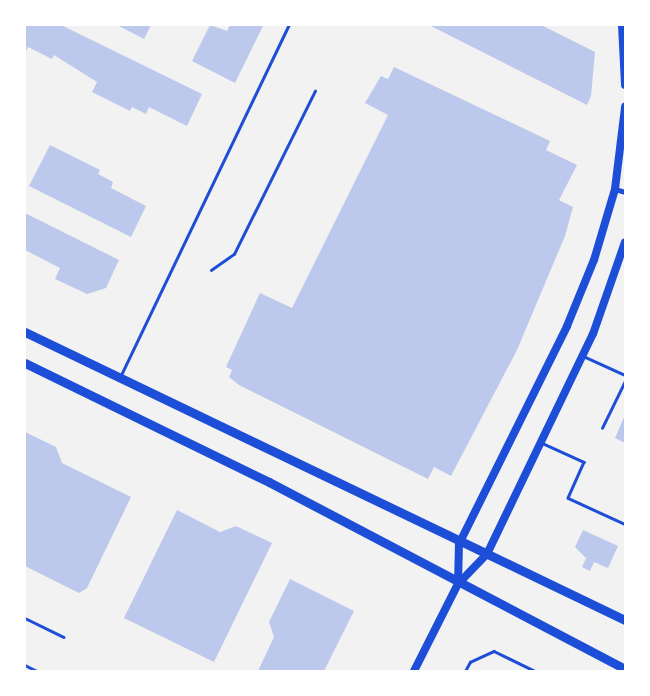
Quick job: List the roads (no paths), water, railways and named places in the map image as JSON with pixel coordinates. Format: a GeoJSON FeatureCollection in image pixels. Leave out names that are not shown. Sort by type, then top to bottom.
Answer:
{"type":"FeatureCollection","features":[{"type":"Feature","properties":{"kind":"main road"},"geometry":{"type":"LineString","coordinates":[[622,25],[625,85]]}},
{"type":"Feature","properties":{"kind":"main road"},"geometry":{"type":"LineString","coordinates":[[458,584],[459,544],[567,326],[594,260],[615,189],[625,107]]}},
{"type":"Feature","properties":{"kind":"main road"},"geometry":{"type":"LineString","coordinates":[[414,671],[458,584],[487,554],[583,356],[625,242]]}},
{"type":"Feature","properties":{"kind":"main road"},"geometry":{"type":"LineString","coordinates":[[25,332],[459,544],[487,554],[625,620]]}},
{"type":"Feature","properties":{"kind":"main road"},"geometry":{"type":"LineString","coordinates":[[25,363],[269,482],[620,669]]}},
{"type":"Feature","properties":{"kind":"street"},"geometry":{"type":"LineString","coordinates":[[615,189],[625,192]]}},
{"type":"Feature","properties":{"kind":"lane"},"geometry":{"type":"LineString","coordinates":[[120,379],[289,25]]}},
{"type":"Feature","properties":{"kind":"lane"},"geometry":{"type":"LineString","coordinates":[[211,270],[234,254],[315,91]]}},
{"type":"Feature","properties":{"kind":"lane"},"geometry":{"type":"LineString","coordinates":[[583,356],[625,375]]}},
{"type":"Feature","properties":{"kind":"lane"},"geometry":{"type":"LineString","coordinates":[[602,428],[625,382]]}},
{"type":"Feature","properties":{"kind":"lane"},"geometry":{"type":"LineString","coordinates":[[541,442],[584,462],[568,498],[625,524]]}},
{"type":"Feature","properties":{"kind":"lane"},"geometry":{"type":"LineString","coordinates":[[25,618],[64,637]]}},
{"type":"Feature","properties":{"kind":"lane"},"geometry":{"type":"LineString","coordinates":[[465,671],[470,662],[494,651],[535,671]]}},
{"type":"Feature","properties":{"kind":"lane"},"geometry":{"type":"LineString","coordinates":[[25,665],[37,671]]}}]}
